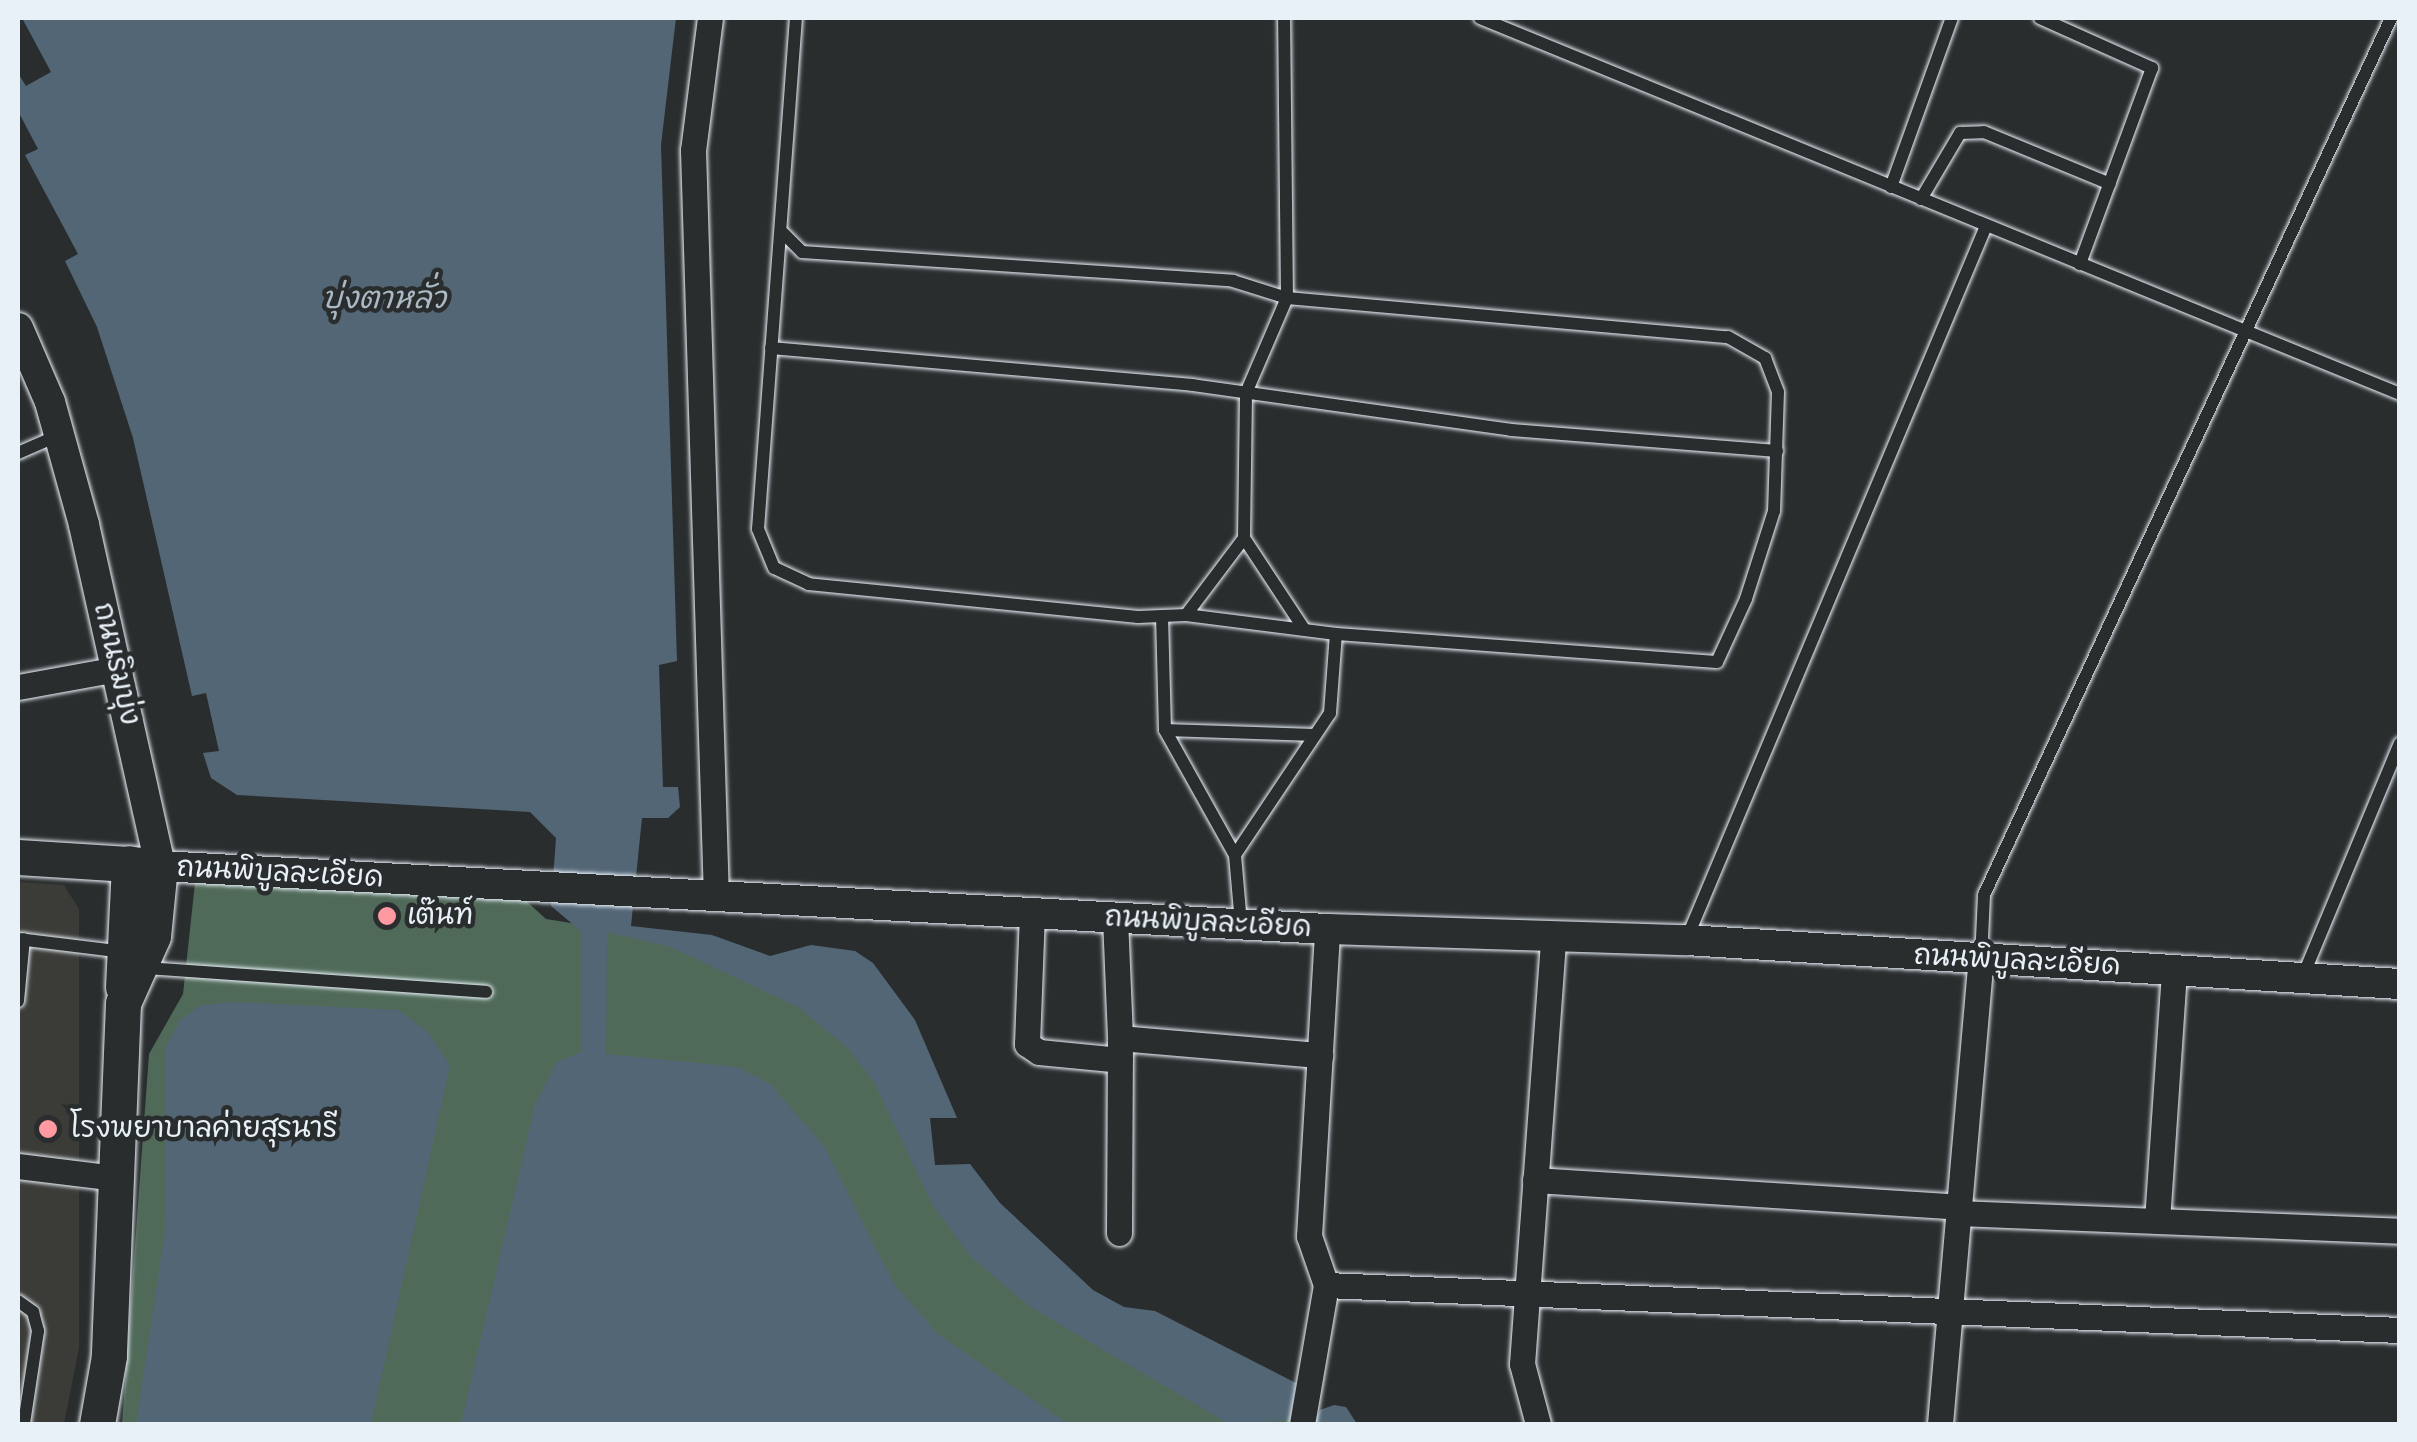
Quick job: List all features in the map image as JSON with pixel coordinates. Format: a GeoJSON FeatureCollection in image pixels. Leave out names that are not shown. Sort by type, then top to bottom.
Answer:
{"type":"FeatureCollection","features":[{"type":"Feature","properties":{"kind":"main road","name":"ถนนพิบูลละเอียด"},"geometry":{"type":"LineString","coordinates":[[18,856],[144,864]]}},
{"type":"Feature","properties":{"kind":"main road","name":"ถนนริมบุ่ง"},"geometry":{"type":"LineString","coordinates":[[97,1424],[109,1356],[122,1003],[134,960],[160,906],[144,864]]}},
{"type":"Feature","properties":{"kind":"street"},"geometry":{"type":"LineString","coordinates":[[710,18],[693,150],[716,898]]}},
{"type":"Feature","properties":{"kind":"street","name":"ถนนริมบุ่ง"},"geometry":{"type":"LineString","coordinates":[[18,328],[59,436],[117,669],[144,864]]}},
{"type":"Feature","properties":{"kind":"street"},"geometry":{"type":"LineString","coordinates":[[18,687],[117,669]]}},
{"type":"Feature","properties":{"kind":"street","name":"ถนนพิบูลละเอียด"},"geometry":{"type":"LineString","coordinates":[[144,864],[1328,929],[1553,939],[1686,940],[2400,984]]}},
{"type":"Feature","properties":{"kind":"street"},"geometry":{"type":"LineString","coordinates":[[1032,913],[1027,1044],[1039,1052],[1120,1049],[1320,1054]]}},
{"type":"Feature","properties":{"kind":"street"},"geometry":{"type":"LineString","coordinates":[[1115,918],[1120,1049],[1119,1234]]}},
{"type":"Feature","properties":{"kind":"street"},"geometry":{"type":"LineString","coordinates":[[1302,1424],[1326,1285],[1309,1236],[1328,929]]}},
{"type":"Feature","properties":{"kind":"street"},"geometry":{"type":"LineString","coordinates":[[1538,1424],[1522,1364],[1553,939]]}},
{"type":"Feature","properties":{"kind":"street"},"geometry":{"type":"LineString","coordinates":[[1940,1424],[1980,959]]}},
{"type":"Feature","properties":{"kind":"street"},"geometry":{"type":"LineString","coordinates":[[2158,1222],[2174,970]]}},
{"type":"Feature","properties":{"kind":"street"},"geometry":{"type":"LineString","coordinates":[[18,1166],[116,1178]]}},
{"type":"Feature","properties":{"kind":"street"},"geometry":{"type":"LineString","coordinates":[[1535,1180],[2158,1222],[2400,1231]]}},
{"type":"Feature","properties":{"kind":"street"},"geometry":{"type":"LineString","coordinates":[[1326,1285],[2400,1330]]}},
{"type":"Feature","properties":{"kind":"lane"},"geometry":{"type":"LineString","coordinates":[[783,234],[802,252],[1233,281],[1287,298],[1728,337],[1764,358],[1778,392],[1774,511],[1717,662],[1336,634],[1186,615],[809,584],[774,568],[758,529],[783,234],[796,18]]}},
{"type":"Feature","properties":{"kind":"lane"},"geometry":{"type":"LineString","coordinates":[[1284,18],[1287,298],[1246,393],[1244,538],[1304,629]]}},
{"type":"Feature","properties":{"kind":"lane"},"geometry":{"type":"LineString","coordinates":[[1480,18],[2400,394]]}},
{"type":"Feature","properties":{"kind":"lane"},"geometry":{"type":"LineString","coordinates":[[1891,187],[1952,18]]}},
{"type":"Feature","properties":{"kind":"lane"},"geometry":{"type":"LineString","coordinates":[[2040,18],[2152,68],[2080,264]]}},
{"type":"Feature","properties":{"kind":"lane"},"geometry":{"type":"LineString","coordinates":[[1980,959],[1984,895],[2391,18]]}},
{"type":"Feature","properties":{"kind":"lane"},"geometry":{"type":"LineString","coordinates":[[1920,199],[1952,144],[1960,134],[1972,132],[2110,184]]}},
{"type":"Feature","properties":{"kind":"lane"},"geometry":{"type":"LineString","coordinates":[[1686,940],[1986,226]]}},
{"type":"Feature","properties":{"kind":"lane"},"geometry":{"type":"LineString","coordinates":[[772,348],[1246,393],[1510,430],[1777,451]]}},
{"type":"Feature","properties":{"kind":"lane"},"geometry":{"type":"LineString","coordinates":[[18,453],[59,436]]}},
{"type":"Feature","properties":{"kind":"lane"},"geometry":{"type":"LineString","coordinates":[[1186,615],[1244,538]]}},
{"type":"Feature","properties":{"kind":"lane"},"geometry":{"type":"LineString","coordinates":[[1162,616],[1165,730],[1235,855],[1241,924]]}},
{"type":"Feature","properties":{"kind":"lane"},"geometry":{"type":"LineString","coordinates":[[1235,855],[1315,735],[1334,698],[1336,634]]}},
{"type":"Feature","properties":{"kind":"lane"},"geometry":{"type":"LineString","coordinates":[[1165,730],[1315,735]]}},
{"type":"Feature","properties":{"kind":"lane"},"geometry":{"type":"LineString","coordinates":[[2302,978],[2400,743]]}},
{"type":"Feature","properties":{"kind":"lane"},"geometry":{"type":"LineString","coordinates":[[18,1001],[21,939],[134,960],[486,992]]}},
{"type":"Feature","properties":{"kind":"lane"},"geometry":{"type":"LineString","coordinates":[[18,1301],[33,1312],[38,1330],[24,1424]]}},
{"type":"Feature","properties":{"kind":"shaded area","name":"โรงพยาบาลค่ายสุรนารี"},"geometry":{"type":"Polygon","coordinates":[[[18,882],[64,885],[79,909],[79,1348],[64,1424],[18,1424],[18,882]]]}},
{"type":"Feature","properties":{"kind":"green space"},"geometry":{"type":"Polygon","coordinates":[[[195,883],[524,899],[546,919],[652,936],[797,997],[848,1038],[974,1244],[1320,1424],[122,1424],[149,1054],[183,994],[195,883]]]}},
{"type":"Feature","properties":{"kind":"water","name":"บุ่งตาหลั่ว"},"geometry":{"type":"Polygon","coordinates":[[[22,18],[676,18],[661,145],[677,661],[659,665],[663,787],[678,787],[680,807],[668,818],[642,818],[631,926],[712,935],[770,956],[811,945],[855,951],[873,963],[915,1020],[957,1118],[930,1118],[935,1165],[970,1164],[1000,1203],[1093,1290],[1124,1307],[1155,1311],[1296,1383],[1290,1420],[1229,1424],[1029,1306],[971,1257],[932,1204],[875,1084],[849,1049],[798,1007],[671,947],[607,932],[606,1054],[738,1067],[770,1084],[824,1146],[894,1284],[938,1334],[1068,1424],[461,1424],[535,1105],[556,1063],[581,1052],[581,931],[551,906],[556,838],[530,812],[237,795],[211,778],[203,753],[219,751],[206,693],[192,696],[133,438],[97,327],[65,261],[78,254],[25,155],[38,149],[18,111],[18,73],[26,86],[51,72],[22,18]]]}},
{"type":"Feature","properties":{"kind":"water"},"geometry":{"type":"Polygon","coordinates":[[[233,1002],[398,1010],[429,1033],[450,1065],[371,1424],[136,1424],[165,1231],[166,1047],[180,1020],[202,1005],[233,1002]]]}},
{"type":"Feature","properties":{"kind":"water"},"geometry":{"type":"Polygon","coordinates":[[[1334,1405],[1346,1407],[1357,1424],[1314,1424],[1320,1410],[1334,1405]]]}},
{"type":"Feature","properties":{"kind":"place","name":"เต๊นท์"},"geometry":{"type":"Point","coordinates":[387,916]}},
{"type":"Feature","properties":{"kind":"place","name":"โรงพยาบาลค่ายสุรนารี"},"geometry":{"type":"Point","coordinates":[48,1129]}}]}
